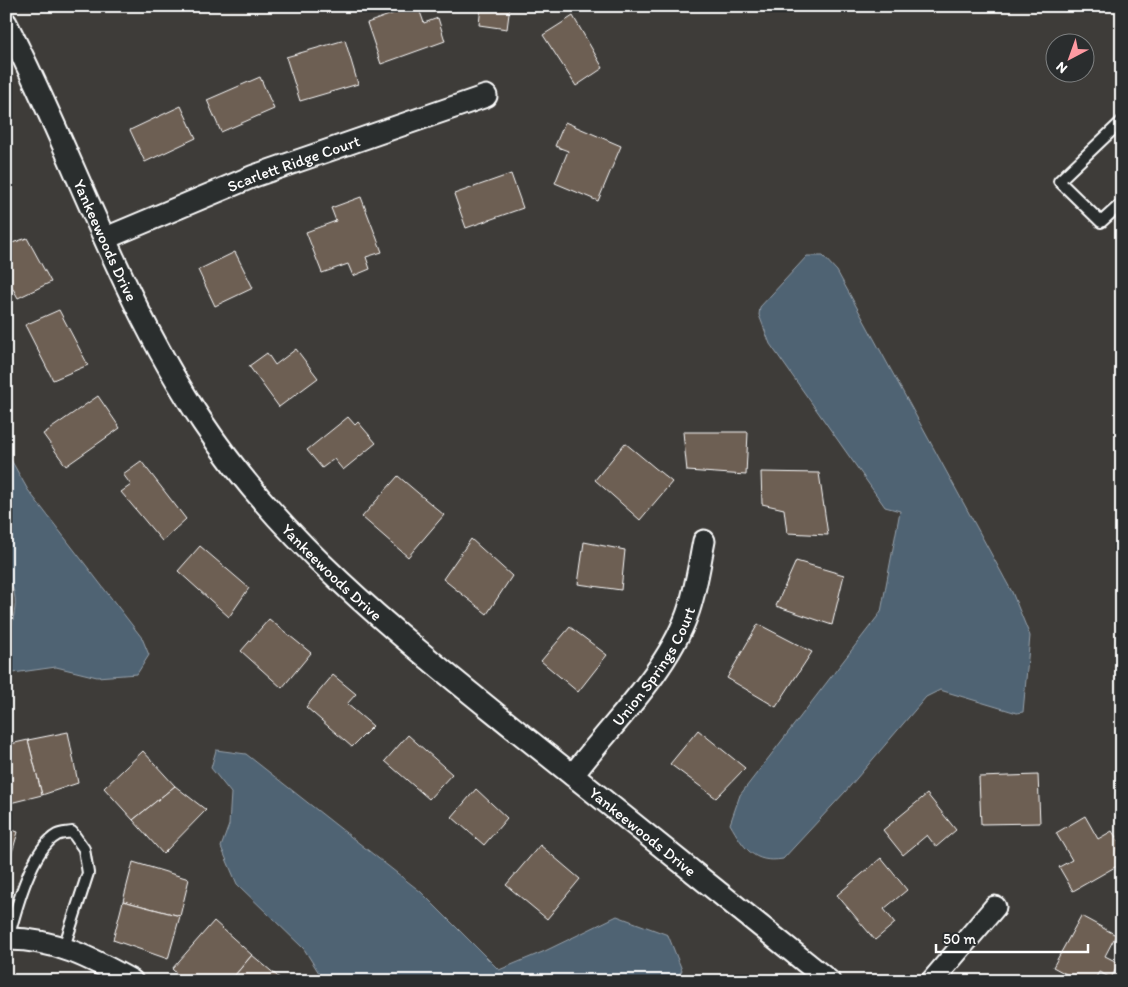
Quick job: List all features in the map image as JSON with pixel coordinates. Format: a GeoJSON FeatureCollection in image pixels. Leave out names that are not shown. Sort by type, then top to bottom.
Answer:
{"type":"FeatureCollection","features":[{"type":"Feature","properties":{"kind":"street","name":"Yankeewoods Drive"},"geometry":{"type":"LineString","coordinates":[[6,23],[40,88],[142,319],[168,368],[204,426],[250,487],[297,540],[348,589],[430,660],[829,981]]}},
{"type":"Feature","properties":{"kind":"street","name":"Scarlett Ridge Court"},"geometry":{"type":"LineString","coordinates":[[106,238],[254,176],[486,96]]}},
{"type":"Feature","properties":{"kind":"street","name":"Union Springs Court"},"geometry":{"type":"LineString","coordinates":[[573,776],[660,667],[675,642],[692,599],[704,541]]}},
{"type":"Feature","properties":{"kind":"street"},"geometry":{"type":"LineString","coordinates":[[932,981],[995,907]]}},
{"type":"Feature","properties":{"kind":"street"},"geometry":{"type":"LineString","coordinates":[[7,939],[38,941],[64,947],[111,974],[132,981]]}},
{"type":"Feature","properties":{"kind":"lane"},"geometry":{"type":"LineString","coordinates":[[1122,120],[1059,181],[1101,222],[1122,203]]}},
{"type":"Feature","properties":{"kind":"lane"},"geometry":{"type":"LineString","coordinates":[[7,939],[15,911],[40,850],[57,835],[72,832],[84,849],[88,873],[64,947]]}},
{"type":"Feature","properties":{"kind":"water"},"geometry":{"type":"Polygon","coordinates":[[[807,256],[823,256],[837,271],[1012,592],[1030,636],[1023,712],[1017,713],[940,690],[926,697],[845,792],[783,859],[773,860],[764,859],[750,852],[730,824],[740,795],[881,612],[900,511],[885,507],[770,344],[759,315],[760,307],[807,256]]]}},
{"type":"Feature","properties":{"kind":"water"},"geometry":{"type":"Polygon","coordinates":[[[6,451],[28,490],[142,638],[149,655],[137,674],[97,677],[56,667],[6,674],[6,650],[15,603],[12,586],[6,578],[6,451]]]}},
{"type":"Feature","properties":{"kind":"water"},"geometry":{"type":"Polygon","coordinates":[[[216,750],[246,754],[421,892],[499,970],[545,951],[617,916],[668,935],[682,970],[676,981],[324,981],[304,949],[237,884],[221,847],[229,825],[231,793],[211,768],[216,750]]]}},
{"type":"Feature","properties":{"kind":"building"},"geometry":{"type":"Polygon","coordinates":[[[418,6],[424,23],[438,18],[445,41],[381,64],[367,23],[418,6]]]}},
{"type":"Feature","properties":{"kind":"building"},"geometry":{"type":"Polygon","coordinates":[[[481,6],[510,6],[507,29],[479,25],[481,6]]]}},
{"type":"Feature","properties":{"kind":"building"},"geometry":{"type":"Polygon","coordinates":[[[573,16],[603,68],[576,86],[543,35],[573,16]]]}},
{"type":"Feature","properties":{"kind":"building"},"geometry":{"type":"Polygon","coordinates":[[[345,40],[358,84],[300,101],[286,57],[345,40]]]}},
{"type":"Feature","properties":{"kind":"building"},"geometry":{"type":"Polygon","coordinates":[[[260,77],[274,109],[221,132],[207,100],[260,77]]]}},
{"type":"Feature","properties":{"kind":"building"},"geometry":{"type":"Polygon","coordinates":[[[181,106],[196,138],[145,162],[130,130],[181,106]]]}},
{"type":"Feature","properties":{"kind":"building"},"geometry":{"type":"Polygon","coordinates":[[[565,122],[621,146],[598,201],[555,183],[568,151],[555,146],[565,122]]]}},
{"type":"Feature","properties":{"kind":"building"},"geometry":{"type":"Polygon","coordinates":[[[511,174],[523,208],[466,228],[454,194],[511,174]]]}},
{"type":"Feature","properties":{"kind":"building"},"geometry":{"type":"Polygon","coordinates":[[[361,197],[382,252],[366,257],[370,269],[353,276],[348,264],[322,273],[306,232],[336,221],[331,208],[361,197]]]}},
{"type":"Feature","properties":{"kind":"building"},"geometry":{"type":"Polygon","coordinates":[[[27,238],[51,282],[18,298],[6,276],[6,245],[27,238]]]}},
{"type":"Feature","properties":{"kind":"building"},"geometry":{"type":"Polygon","coordinates":[[[235,252],[253,288],[215,306],[198,270],[235,252]]]}},
{"type":"Feature","properties":{"kind":"building"},"geometry":{"type":"Polygon","coordinates":[[[59,310],[88,365],[53,380],[25,325],[59,310]]]}},
{"type":"Feature","properties":{"kind":"building"},"geometry":{"type":"Polygon","coordinates":[[[296,349],[318,378],[279,407],[249,366],[267,353],[275,365],[296,349]]]}},
{"type":"Feature","properties":{"kind":"building"},"geometry":{"type":"Polygon","coordinates":[[[98,396],[120,428],[66,466],[43,434],[98,396]]]}},
{"type":"Feature","properties":{"kind":"building"},"geometry":{"type":"Polygon","coordinates":[[[348,417],[355,425],[358,422],[376,443],[343,470],[334,459],[322,468],[307,450],[348,417]]]}},
{"type":"Feature","properties":{"kind":"building"},"geometry":{"type":"Polygon","coordinates":[[[683,432],[748,432],[746,475],[687,471],[683,432]]]}},
{"type":"Feature","properties":{"kind":"building"},"geometry":{"type":"Polygon","coordinates":[[[625,443],[672,482],[640,520],[595,480],[625,443]]]}},
{"type":"Feature","properties":{"kind":"building"},"geometry":{"type":"Polygon","coordinates":[[[141,461],[186,519],[162,541],[121,492],[131,485],[123,474],[141,461]]]}},
{"type":"Feature","properties":{"kind":"building"},"geometry":{"type":"Polygon","coordinates":[[[761,472],[819,473],[828,535],[787,533],[784,509],[762,504],[761,472]]]}},
{"type":"Feature","properties":{"kind":"building"},"geometry":{"type":"Polygon","coordinates":[[[398,476],[444,515],[408,557],[362,517],[398,476]]]}},
{"type":"Feature","properties":{"kind":"building"},"geometry":{"type":"Polygon","coordinates":[[[471,539],[512,576],[487,614],[443,579],[471,539]]]}},
{"type":"Feature","properties":{"kind":"building"},"geometry":{"type":"Polygon","coordinates":[[[584,542],[625,550],[621,590],[578,584],[584,542]]]}},
{"type":"Feature","properties":{"kind":"building"},"geometry":{"type":"Polygon","coordinates":[[[200,546],[249,588],[229,617],[178,571],[200,546]]]}},
{"type":"Feature","properties":{"kind":"building"},"geometry":{"type":"Polygon","coordinates":[[[796,561],[844,575],[832,625],[776,606],[796,561]]]}},
{"type":"Feature","properties":{"kind":"building"},"geometry":{"type":"Polygon","coordinates":[[[269,619],[311,653],[282,688],[241,651],[269,619]]]}},
{"type":"Feature","properties":{"kind":"building"},"geometry":{"type":"Polygon","coordinates":[[[758,624],[812,652],[776,707],[727,678],[758,624]]]}},
{"type":"Feature","properties":{"kind":"building"},"geometry":{"type":"Polygon","coordinates":[[[570,627],[607,655],[578,692],[541,661],[570,627]]]}},
{"type":"Feature","properties":{"kind":"building"},"geometry":{"type":"Polygon","coordinates":[[[333,675],[356,694],[347,704],[373,726],[352,747],[306,707],[333,675]]]}},
{"type":"Feature","properties":{"kind":"building"},"geometry":{"type":"Polygon","coordinates":[[[698,730],[745,768],[716,798],[670,764],[698,730]]]}},
{"type":"Feature","properties":{"kind":"building"},"geometry":{"type":"Polygon","coordinates":[[[68,732],[78,783],[42,795],[28,740],[68,732]]]}},
{"type":"Feature","properties":{"kind":"building"},"geometry":{"type":"Polygon","coordinates":[[[408,735],[452,774],[429,799],[385,761],[408,735]]]}},
{"type":"Feature","properties":{"kind":"building"},"geometry":{"type":"Polygon","coordinates":[[[28,740],[42,795],[6,804],[6,745],[28,740]]]}},
{"type":"Feature","properties":{"kind":"building"},"geometry":{"type":"Polygon","coordinates":[[[143,751],[175,786],[133,820],[104,788],[143,751]]]}},
{"type":"Feature","properties":{"kind":"building"},"geometry":{"type":"Polygon","coordinates":[[[1038,775],[1040,823],[981,824],[979,777],[1038,775]]]}},
{"type":"Feature","properties":{"kind":"building"},"geometry":{"type":"Polygon","coordinates":[[[175,786],[206,810],[163,854],[133,820],[175,786]]]}},
{"type":"Feature","properties":{"kind":"building"},"geometry":{"type":"Polygon","coordinates":[[[476,789],[507,818],[484,845],[452,817],[476,789]]]}},
{"type":"Feature","properties":{"kind":"building"},"geometry":{"type":"Polygon","coordinates":[[[927,794],[956,830],[936,847],[927,835],[903,855],[883,830],[927,794]]]}},
{"type":"Feature","properties":{"kind":"building"},"geometry":{"type":"Polygon","coordinates":[[[1085,816],[1098,839],[1112,831],[1122,847],[1122,863],[1073,891],[1059,867],[1072,860],[1056,833],[1085,816]]]}},
{"type":"Feature","properties":{"kind":"building"},"geometry":{"type":"Polygon","coordinates":[[[6,828],[18,832],[6,873],[6,828]]]}},
{"type":"Feature","properties":{"kind":"building"},"geometry":{"type":"Polygon","coordinates":[[[540,845],[580,879],[547,919],[506,885],[540,845]]]}},
{"type":"Feature","properties":{"kind":"building"},"geometry":{"type":"Polygon","coordinates":[[[881,858],[907,890],[884,909],[895,923],[875,940],[837,895],[881,858]]]}},
{"type":"Feature","properties":{"kind":"building"},"geometry":{"type":"Polygon","coordinates":[[[133,862],[189,879],[180,916],[123,901],[133,862]]]}},
{"type":"Feature","properties":{"kind":"building"},"geometry":{"type":"Polygon","coordinates":[[[123,901],[180,916],[168,959],[113,940],[123,901]]]}},
{"type":"Feature","properties":{"kind":"building"},"geometry":{"type":"Polygon","coordinates":[[[1081,916],[1116,935],[1105,956],[1119,963],[1111,978],[1099,972],[1094,981],[1079,981],[1053,967],[1081,916]]]}},
{"type":"Feature","properties":{"kind":"building"},"geometry":{"type":"Polygon","coordinates":[[[214,921],[252,955],[230,981],[185,981],[172,969],[214,921]]]}},
{"type":"Feature","properties":{"kind":"building"},"geometry":{"type":"Polygon","coordinates":[[[252,955],[283,981],[230,981],[252,955]]]}}]}
